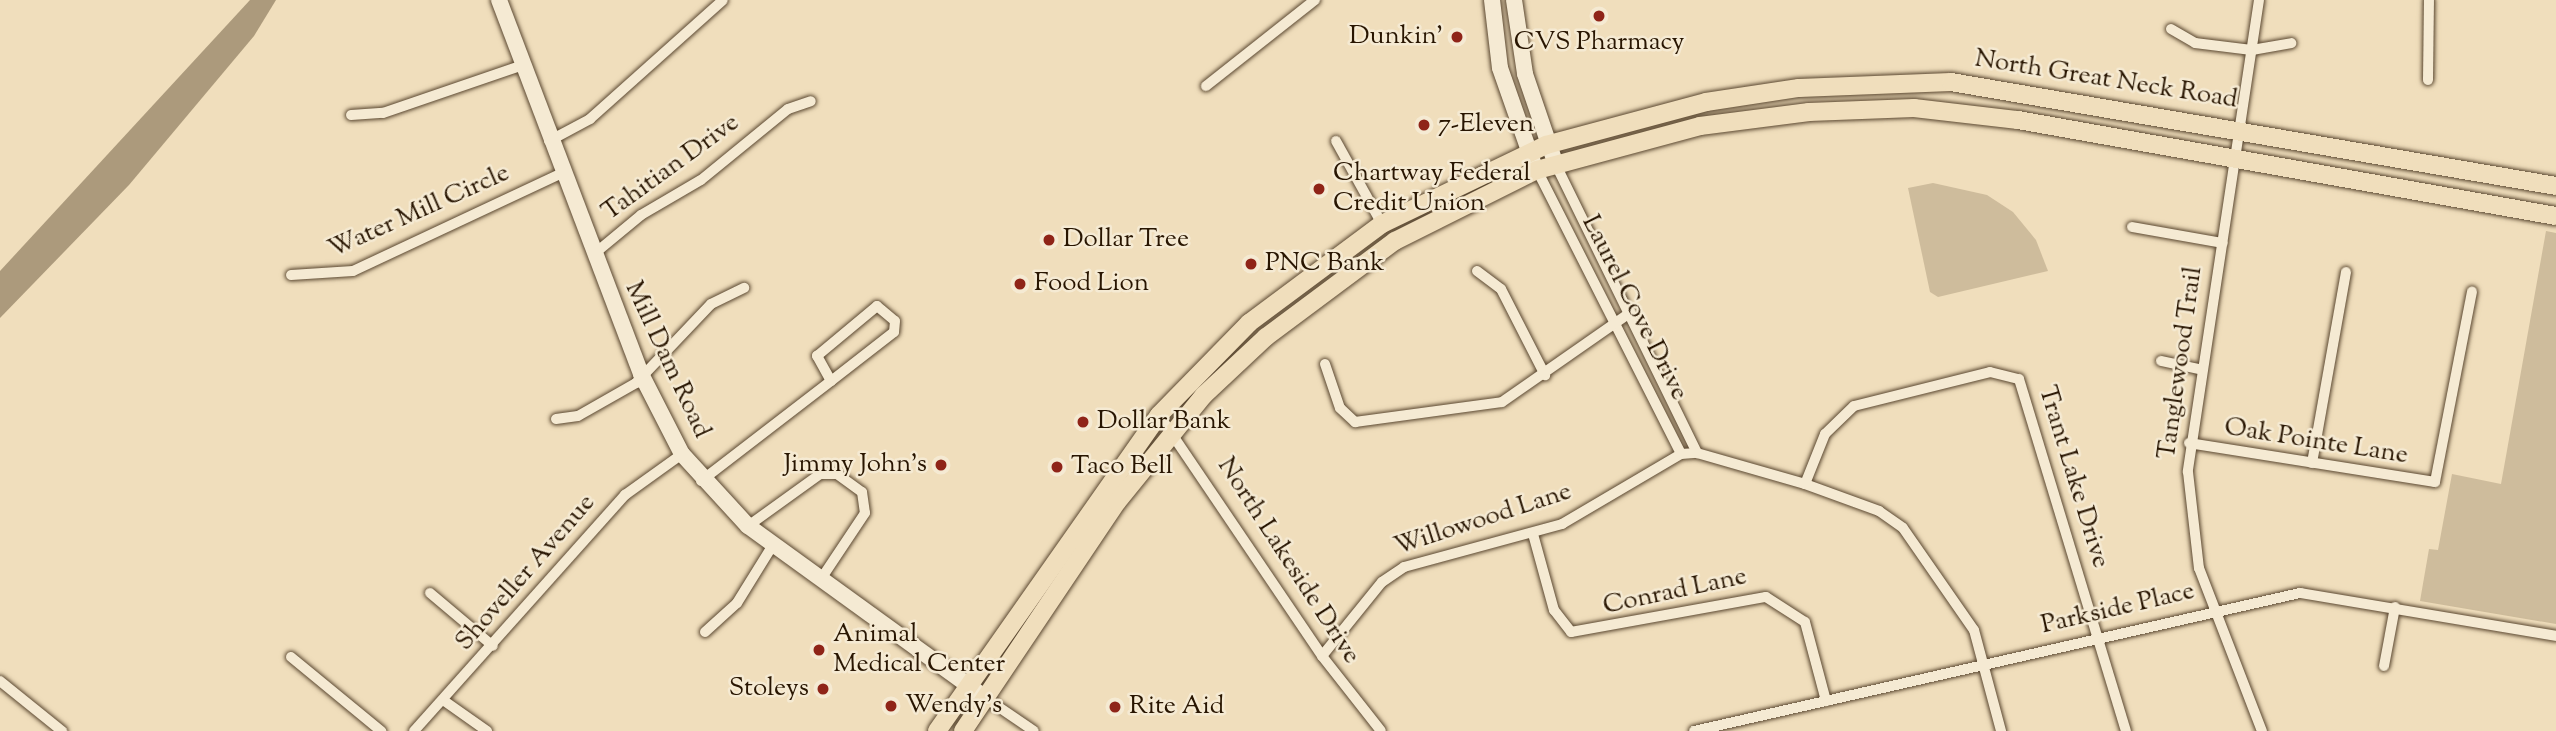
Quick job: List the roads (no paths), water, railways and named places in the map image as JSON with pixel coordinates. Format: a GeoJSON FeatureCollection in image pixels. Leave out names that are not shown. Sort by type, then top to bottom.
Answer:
{"type":"FeatureCollection","features":[{"type":"Feature","properties":{"kind":"main road","name":"North Great Neck Road"},"geometry":{"type":"LineString","coordinates":[[937,731],[1158,415],[1249,323],[1382,224],[1546,145],[1706,102],[1799,88],[1951,82],[2241,128],[2556,186]]}},
{"type":"Feature","properties":{"kind":"main road","name":"North Great Neck Road"},"geometry":{"type":"LineString","coordinates":[[963,731],[984,697],[1174,429],[1266,337],[1372,257],[1450,209],[1537,170],[1700,126],[1809,112],[1914,108],[2237,158],[2556,216]]}},
{"type":"Feature","properties":{"kind":"street","name":"Mill Dam Road"},"geometry":{"type":"LineString","coordinates":[[499,0],[520,66],[641,374],[682,454],[701,481],[748,526],[984,697]]}},
{"type":"Feature","properties":{"kind":"street"},"geometry":{"type":"LineString","coordinates":[[550,141],[590,119],[723,0]]}},
{"type":"Feature","properties":{"kind":"street"},"geometry":{"type":"LineString","coordinates":[[1206,86],[1315,0]]}},
{"type":"Feature","properties":{"kind":"street"},"geometry":{"type":"LineString","coordinates":[[1492,0],[1500,68],[1527,152],[1537,170]]}},
{"type":"Feature","properties":{"kind":"street"},"geometry":{"type":"LineString","coordinates":[[1514,0],[1525,74],[1546,145],[1556,165]]}},
{"type":"Feature","properties":{"kind":"street","name":"Tanglewood Trail"},"geometry":{"type":"LineString","coordinates":[[2259,0],[2237,158],[2189,443],[2192,535],[2211,610],[2262,731]]}},
{"type":"Feature","properties":{"kind":"street"},"geometry":{"type":"LineString","coordinates":[[2428,80],[2429,0]]}},
{"type":"Feature","properties":{"kind":"street"},"geometry":{"type":"LineString","coordinates":[[2171,29],[2195,43],[2252,50],[2291,43]]}},
{"type":"Feature","properties":{"kind":"street"},"geometry":{"type":"LineString","coordinates":[[351,115],[383,113],[520,66]]}},
{"type":"Feature","properties":{"kind":"street","name":"Tahitian Drive"},"geometry":{"type":"LineString","coordinates":[[594,254],[640,215],[701,180],[788,109],[811,101]]}},
{"type":"Feature","properties":{"kind":"street"},"geometry":{"type":"LineString","coordinates":[[1336,141],[1382,224]]}},
{"type":"Feature","properties":{"kind":"street","name":"Laurel Cove Drive"},"geometry":{"type":"LineString","coordinates":[[1556,165],[1631,312],[1697,453]]}},
{"type":"Feature","properties":{"kind":"street","name":"Laurel Cove Drive"},"geometry":{"type":"LineString","coordinates":[[1537,170],[1615,319],[1681,454]]}},
{"type":"Feature","properties":{"kind":"street","name":"Water Mill Circle"},"geometry":{"type":"LineString","coordinates":[[291,275],[354,271],[562,173]]}},
{"type":"Feature","properties":{"kind":"street"},"geometry":{"type":"LineString","coordinates":[[2132,227],[2223,243]]}},
{"type":"Feature","properties":{"kind":"street"},"geometry":{"type":"LineString","coordinates":[[1477,271],[1501,289],[1545,375]]}},
{"type":"Feature","properties":{"kind":"street"},"geometry":{"type":"LineString","coordinates":[[2312,463],[2346,272]]}},
{"type":"Feature","properties":{"kind":"street"},"geometry":{"type":"LineString","coordinates":[[556,419],[602,405],[641,374],[711,304],[744,288]]}},
{"type":"Feature","properties":{"kind":"street","name":"Oak Pointe Lane"},"geometry":{"type":"LineString","coordinates":[[2189,443],[2435,482],[2472,292]]}},
{"type":"Feature","properties":{"kind":"street"},"geometry":{"type":"LineString","coordinates":[[701,481],[831,381],[894,331],[895,321],[884,307],[817,356],[831,381]]}},
{"type":"Feature","properties":{"kind":"street"},"geometry":{"type":"LineString","coordinates":[[1325,364],[1346,417],[1367,424],[1502,402],[1545,375],[1615,319],[1631,312]]}},
{"type":"Feature","properties":{"kind":"street"},"geometry":{"type":"LineString","coordinates":[[2161,362],[2200,369]]}},
{"type":"Feature","properties":{"kind":"street","name":"Trant Lake Drive"},"geometry":{"type":"LineString","coordinates":[[1805,484],[1834,422],[1875,398],[1990,372],[2019,379],[2126,731]]}},
{"type":"Feature","properties":{"kind":"street","name":"North Lakeside Drive"},"geometry":{"type":"LineString","coordinates":[[1158,415],[1174,429],[1322,656],[1381,731]]}},
{"type":"Feature","properties":{"kind":"street"},"geometry":{"type":"LineString","coordinates":[[1681,454],[1697,453],[1805,484],[1879,511],[1903,528],[1966,613],[1985,664],[2001,731]]}},
{"type":"Feature","properties":{"kind":"street","name":"Shoveller Avenue"},"geometry":{"type":"LineString","coordinates":[[414,731],[493,646],[625,495],[682,454]]}},
{"type":"Feature","properties":{"kind":"street","name":"Willowood Lane"},"geometry":{"type":"LineString","coordinates":[[1322,656],[1390,575],[1422,560],[1534,534],[1585,513],[1681,454]]}},
{"type":"Feature","properties":{"kind":"street"},"geometry":{"type":"LineString","coordinates":[[748,526],[820,474],[845,480],[862,492],[865,513],[821,579]]}},
{"type":"Feature","properties":{"kind":"street","name":"Conrad Lane"},"geometry":{"type":"LineString","coordinates":[[1534,534],[1554,610],[1571,632],[1766,597],[1805,622],[1826,701]]}},
{"type":"Feature","properties":{"kind":"street"},"geometry":{"type":"LineString","coordinates":[[705,632],[737,603],[773,545]]}},
{"type":"Feature","properties":{"kind":"street"},"geometry":{"type":"LineString","coordinates":[[430,593],[493,646]]}},
{"type":"Feature","properties":{"kind":"street","name":"Parkside Place"},"geometry":{"type":"LineString","coordinates":[[1694,731],[2211,610],[2300,593],[2556,636]]}},
{"type":"Feature","properties":{"kind":"street"},"geometry":{"type":"LineString","coordinates":[[2384,666],[2395,607]]}},
{"type":"Feature","properties":{"kind":"street"},"geometry":{"type":"LineString","coordinates":[[291,657],[381,731]]}},
{"type":"Feature","properties":{"kind":"street"},"geometry":{"type":"LineString","coordinates":[[0,681],[62,731]]}},
{"type":"Feature","properties":{"kind":"street"},"geometry":{"type":"LineString","coordinates":[[984,697],[1034,731]]}},
{"type":"Feature","properties":{"kind":"street"},"geometry":{"type":"LineString","coordinates":[[443,700],[486,731]]}},
{"type":"Feature","properties":{"kind":"street"},"geometry":{"type":"LineString","coordinates":[[358,731],[366,720]]}},
{"type":"Feature","properties":{"kind":"place","name":"CVS Pharmacy"},"geometry":{"type":"Point","coordinates":[1599,16]}},
{"type":"Feature","properties":{"kind":"place","name":"Dunkin'"},"geometry":{"type":"Point","coordinates":[1457,37]}},
{"type":"Feature","properties":{"kind":"place","name":"7-Eleven"},"geometry":{"type":"Point","coordinates":[1424,125]}},
{"type":"Feature","properties":{"kind":"place","name":"Chartway Federal Credit Union"},"geometry":{"type":"Point","coordinates":[1319,189]}},
{"type":"Feature","properties":{"kind":"place","name":"Dollar Tree"},"geometry":{"type":"Point","coordinates":[1049,240]}},
{"type":"Feature","properties":{"kind":"place","name":"PNC Bank"},"geometry":{"type":"Point","coordinates":[1251,264]}},
{"type":"Feature","properties":{"kind":"place","name":"Food Lion"},"geometry":{"type":"Point","coordinates":[1020,284]}},
{"type":"Feature","properties":{"kind":"place","name":"Dollar Bank"},"geometry":{"type":"Point","coordinates":[1083,422]}},
{"type":"Feature","properties":{"kind":"place","name":"Jimmy John's"},"geometry":{"type":"Point","coordinates":[941,465]}},
{"type":"Feature","properties":{"kind":"place","name":"Taco Bell"},"geometry":{"type":"Point","coordinates":[1057,467]}},
{"type":"Feature","properties":{"kind":"place","name":"Animal Medical Center"},"geometry":{"type":"Point","coordinates":[819,650]}},
{"type":"Feature","properties":{"kind":"place","name":"Stoleys"},"geometry":{"type":"Point","coordinates":[823,689]}},
{"type":"Feature","properties":{"kind":"place","name":"Wendy's"},"geometry":{"type":"Point","coordinates":[891,706]}},
{"type":"Feature","properties":{"kind":"place","name":"Rite Aid"},"geometry":{"type":"Point","coordinates":[1115,707]}}]}
